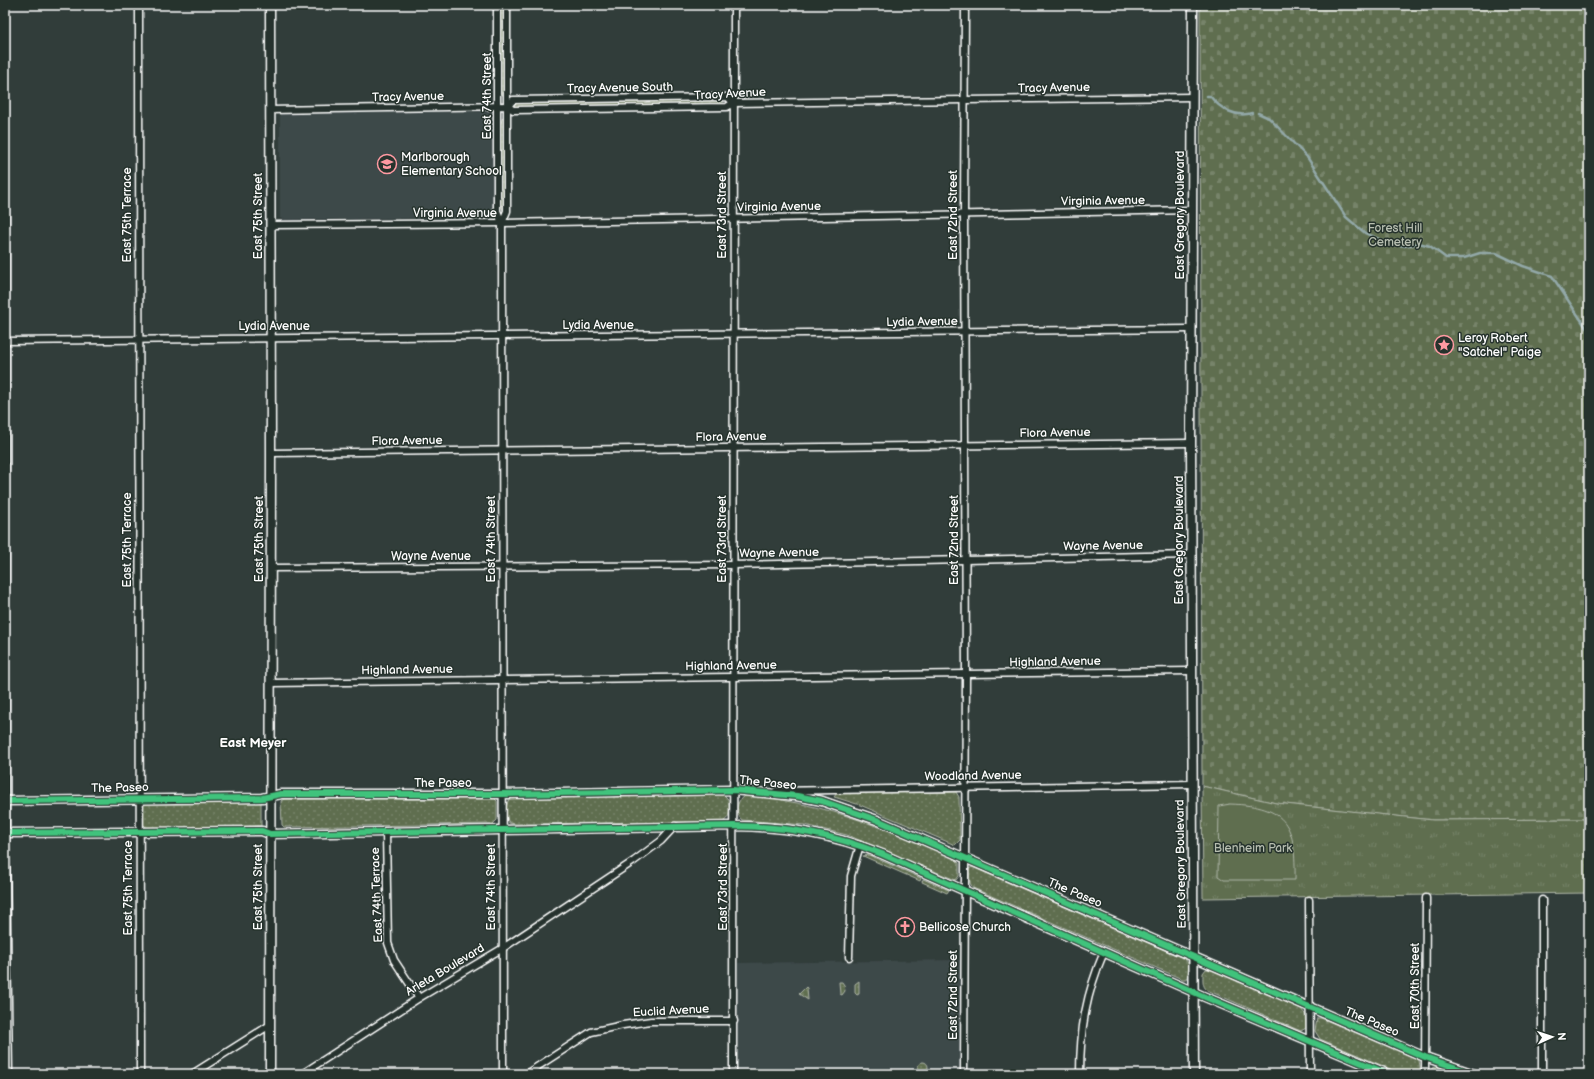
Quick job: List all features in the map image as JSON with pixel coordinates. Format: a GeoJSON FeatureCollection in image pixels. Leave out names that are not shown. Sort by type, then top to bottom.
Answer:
{"type":"FeatureCollection","features":[{"type":"Feature","properties":{"kind":"main road","name":"East 75th Street"},"geometry":{"type":"LineString","coordinates":[[270,5],[270,1074]]}},
{"type":"Feature","properties":{"kind":"main road","name":"East Gregory Boulevard"},"geometry":{"type":"LineString","coordinates":[[1193,5],[1191,555],[1194,1074]]}},
{"type":"Feature","properties":{"kind":"main road","name":"The Paseo"},"geometry":{"type":"LineString","coordinates":[[5,801],[262,798],[281,794],[502,794],[733,790],[797,796],[855,811],[965,857],[1425,1057],[1474,1074]]}},
{"type":"Feature","properties":{"kind":"main road"},"geometry":{"type":"LineString","coordinates":[[5,833],[262,831],[270,834],[675,826],[766,826],[807,831],[860,845],[1193,992],[1388,1074]]}},
{"type":"Feature","properties":{"kind":"street"},"geometry":{"type":"LineString","coordinates":[[5,5],[5,833],[9,1074]]}},
{"type":"Feature","properties":{"kind":"street","name":"East 75th Terrace"},"geometry":{"type":"LineString","coordinates":[[139,5],[138,832],[140,1074]]}},
{"type":"Feature","properties":{"kind":"street","name":"East 74th Street"},"geometry":{"type":"LineString","coordinates":[[498,5],[497,211],[502,223],[503,1074]]}},
{"type":"Feature","properties":{"kind":"street"},"geometry":{"type":"LineString","coordinates":[[502,223],[507,211],[507,5]]}},
{"type":"Feature","properties":{"kind":"street","name":"East 73rd Street"},"geometry":{"type":"LineString","coordinates":[[734,5],[734,1074]]}},
{"type":"Feature","properties":{"kind":"street","name":"East 72nd Street"},"geometry":{"type":"LineString","coordinates":[[964,1074],[966,674],[964,445],[965,5]]}},
{"type":"Feature","properties":{"kind":"street","name":"Tracy Avenue South"},"geometry":{"type":"LineString","coordinates":[[508,106],[514,100],[728,97],[733,103]]}},
{"type":"Feature","properties":{"kind":"street","name":"Tracy Avenue"},"geometry":{"type":"LineString","coordinates":[[270,110],[498,106],[508,106],[513,110],[727,107],[733,103],[1193,97]]}},
{"type":"Feature","properties":{"kind":"street","name":"Virginia Avenue"},"geometry":{"type":"LineString","coordinates":[[271,225],[502,223],[1192,210]]}},
{"type":"Feature","properties":{"kind":"street","name":"Lydia Avenue"},"geometry":{"type":"LineString","coordinates":[[5,341],[271,337],[733,335],[1191,330]]}},
{"type":"Feature","properties":{"kind":"street","name":"Flora Avenue"},"geometry":{"type":"LineString","coordinates":[[271,453],[1191,443]]}},
{"type":"Feature","properties":{"kind":"street","name":"Wayne Avenue"},"geometry":{"type":"LineString","coordinates":[[271,568],[733,565],[1191,555]]}},
{"type":"Feature","properties":{"kind":"street","name":"Highland Avenue"},"geometry":{"type":"LineString","coordinates":[[270,683],[1192,672]]}},
{"type":"Feature","properties":{"kind":"street","name":"Woodland Avenue"},"geometry":{"type":"LineString","coordinates":[[755,791],[1192,784]]}},
{"type":"Feature","properties":{"kind":"street","name":"Arleta Boulevard"},"geometry":{"type":"LineString","coordinates":[[302,1074],[419,998],[503,948],[634,861],[661,841],[675,826]]}},
{"type":"Feature","properties":{"kind":"street","name":"East 74th Terrace"},"geometry":{"type":"LineString","coordinates":[[386,832],[388,943],[394,960],[419,998]]}},
{"type":"Feature","properties":{"kind":"street"},"geometry":{"type":"LineString","coordinates":[[849,957],[851,876],[860,845]]}},
{"type":"Feature","properties":{"kind":"street","name":"East 70th Street"},"geometry":{"type":"LineString","coordinates":[[1425,1074],[1426,898]]}},
{"type":"Feature","properties":{"kind":"street"},"geometry":{"type":"LineString","coordinates":[[1309,900],[1310,1074]]}},
{"type":"Feature","properties":{"kind":"street"},"geometry":{"type":"LineString","coordinates":[[1542,900],[1542,1074]]}},
{"type":"Feature","properties":{"kind":"street"},"geometry":{"type":"LineString","coordinates":[[1080,1074],[1080,1048],[1085,1006],[1094,975],[1104,952]]}},
{"type":"Feature","properties":{"kind":"street","name":"Euclid Avenue"},"geometry":{"type":"LineString","coordinates":[[526,1074],[592,1032],[651,1021],[734,1021]]}},
{"type":"Feature","properties":{"kind":"street"},"geometry":{"type":"LineString","coordinates":[[192,1074],[270,1025]]}},
{"type":"Feature","properties":{"kind":"shaded area","name":"Marlborough Elementary School"},"geometry":{"type":"Polygon","coordinates":[[[492,111],[495,113],[495,214],[493,217],[284,220],[280,218],[280,114],[492,111]]]}},
{"type":"Feature","properties":{"kind":"shaded area"},"geometry":{"type":"Polygon","coordinates":[[[960,960],[960,1074],[738,1074],[738,963],[960,960]]]}},
{"type":"Feature","properties":{"kind":"green space"},"geometry":{"type":"Polygon","coordinates":[[[500,5],[505,5],[505,94],[502,95],[500,91],[500,5]]]}},
{"type":"Feature","properties":{"kind":"green space","name":"Forest Hill Cemetery"},"geometry":{"type":"Polygon","coordinates":[[[1200,5],[1589,5],[1589,819],[1433,820],[1276,803],[1202,786],[1200,5]]]}},
{"type":"Feature","properties":{"kind":"green space"},"geometry":{"type":"Polygon","coordinates":[[[721,100],[723,102],[722,104],[512,106],[514,103],[721,100]]]}},
{"type":"Feature","properties":{"kind":"green space"},"geometry":{"type":"Polygon","coordinates":[[[504,116],[505,209],[503,210],[500,203],[499,142],[500,130],[504,116]]]}},
{"type":"Feature","properties":{"kind":"green space","name":"Blenheim Park"},"geometry":{"type":"Polygon","coordinates":[[[1202,786],[1276,803],[1433,820],[1589,819],[1589,893],[1203,898],[1202,786]]]}},
{"type":"Feature","properties":{"kind":"green space"},"geometry":{"type":"Polygon","coordinates":[[[956,792],[959,797],[960,840],[955,845],[860,805],[834,797],[837,793],[956,792]]]}},
{"type":"Feature","properties":{"kind":"green space"},"geometry":{"type":"Polygon","coordinates":[[[723,794],[728,799],[729,815],[722,822],[516,824],[509,823],[506,813],[508,802],[511,797],[723,794]]]}},
{"type":"Feature","properties":{"kind":"green space"},"geometry":{"type":"Polygon","coordinates":[[[744,796],[765,797],[808,805],[871,824],[953,857],[959,863],[959,876],[956,880],[953,879],[847,835],[805,825],[742,820],[738,814],[737,808],[739,801],[744,796]]]}},
{"type":"Feature","properties":{"kind":"green space"},"geometry":{"type":"Polygon","coordinates":[[[493,797],[497,801],[497,820],[493,824],[284,827],[282,825],[281,801],[284,799],[493,797]]]}},
{"type":"Feature","properties":{"kind":"green space"},"geometry":{"type":"Polygon","coordinates":[[[146,802],[261,802],[261,826],[148,829],[143,824],[143,807],[146,802]]]}},
{"type":"Feature","properties":{"kind":"green space"},"geometry":{"type":"Polygon","coordinates":[[[1230,804],[1265,809],[1285,822],[1290,833],[1293,846],[1295,880],[1224,880],[1218,876],[1219,806],[1230,804]]]}},
{"type":"Feature","properties":{"kind":"green space"},"geometry":{"type":"Polygon","coordinates":[[[869,855],[921,878],[920,881],[863,856],[869,855]]]}},
{"type":"Feature","properties":{"kind":"green space"},"geometry":{"type":"Polygon","coordinates":[[[972,867],[1185,959],[1189,964],[1187,979],[1182,979],[973,888],[970,883],[969,869],[972,867]]]}},
{"type":"Feature","properties":{"kind":"green space"},"geometry":{"type":"Polygon","coordinates":[[[923,879],[949,890],[947,893],[922,882],[923,879]]]}},
{"type":"Feature","properties":{"kind":"green space"},"geometry":{"type":"Polygon","coordinates":[[[1206,969],[1213,970],[1301,1009],[1305,1014],[1306,1028],[1301,1031],[1207,990],[1204,986],[1203,980],[1203,973],[1206,969]]]}},
{"type":"Feature","properties":{"kind":"green space"},"geometry":{"type":"Polygon","coordinates":[[[859,981],[859,994],[857,995],[855,993],[855,984],[859,981]]]}},
{"type":"Feature","properties":{"kind":"green space"},"geometry":{"type":"Polygon","coordinates":[[[839,982],[842,982],[844,985],[845,991],[842,995],[840,994],[839,982]]]}},
{"type":"Feature","properties":{"kind":"green space"},"geometry":{"type":"Polygon","coordinates":[[[806,987],[807,988],[808,1000],[799,994],[806,987]]]}},
{"type":"Feature","properties":{"kind":"green space"},"geometry":{"type":"Polygon","coordinates":[[[1317,1018],[1321,1018],[1419,1060],[1421,1074],[1402,1074],[1320,1039],[1315,1031],[1317,1018]]]}},
{"type":"Feature","properties":{"kind":"green space"},"geometry":{"type":"Polygon","coordinates":[[[921,1062],[925,1062],[927,1063],[927,1071],[921,1072],[918,1069],[918,1065],[921,1062]]]}},
{"type":"Feature","properties":{"kind":"green space"},"geometry":{"type":"Polygon","coordinates":[[[1435,1067],[1457,1074],[1431,1074],[1432,1068],[1435,1067]]]}},
{"type":"Feature","properties":{"kind":"waterway"},"geometry":{"type":"LineString","coordinates":[[1207,96],[1210,96],[1223,108],[1234,113],[1252,113]]}},
{"type":"Feature","properties":{"kind":"waterway"},"geometry":{"type":"LineString","coordinates":[[1258,113],[1269,118],[1307,157],[1346,217],[1365,233],[1388,243],[1405,246],[1419,243],[1430,246],[1446,258],[1464,258],[1480,253],[1496,253],[1523,266],[1552,276],[1589,332]]}},
{"type":"Feature","properties":{"kind":"cycle path"},"geometry":{"type":"LineString","coordinates":[[5,801],[262,798],[281,794],[502,794],[733,790],[797,796],[822,801],[877,820],[1425,1057],[1474,1074]]}},
{"type":"Feature","properties":{"kind":"cycle path"},"geometry":{"type":"LineString","coordinates":[[5,833],[262,831],[270,834],[734,826],[773,828],[810,833],[845,841],[882,854],[1205,997],[1388,1074]]}},
{"type":"Feature","properties":{"kind":"place","name":"Marlborough Elementary School"},"geometry":{"type":"Point","coordinates":[387,164]}},
{"type":"Feature","properties":{"kind":"place","name":"Leroy Robert \"Satchel\" Paige"},"geometry":{"type":"Point","coordinates":[1444,345]}},
{"type":"Feature","properties":{"kind":"place","name":"Bellicose Church"},"geometry":{"type":"Point","coordinates":[905,927]}},
{"type":"Feature","properties":{"kind":"district","name":"East Meyer"},"geometry":{"type":"Point","coordinates":[253,743]}}]}
